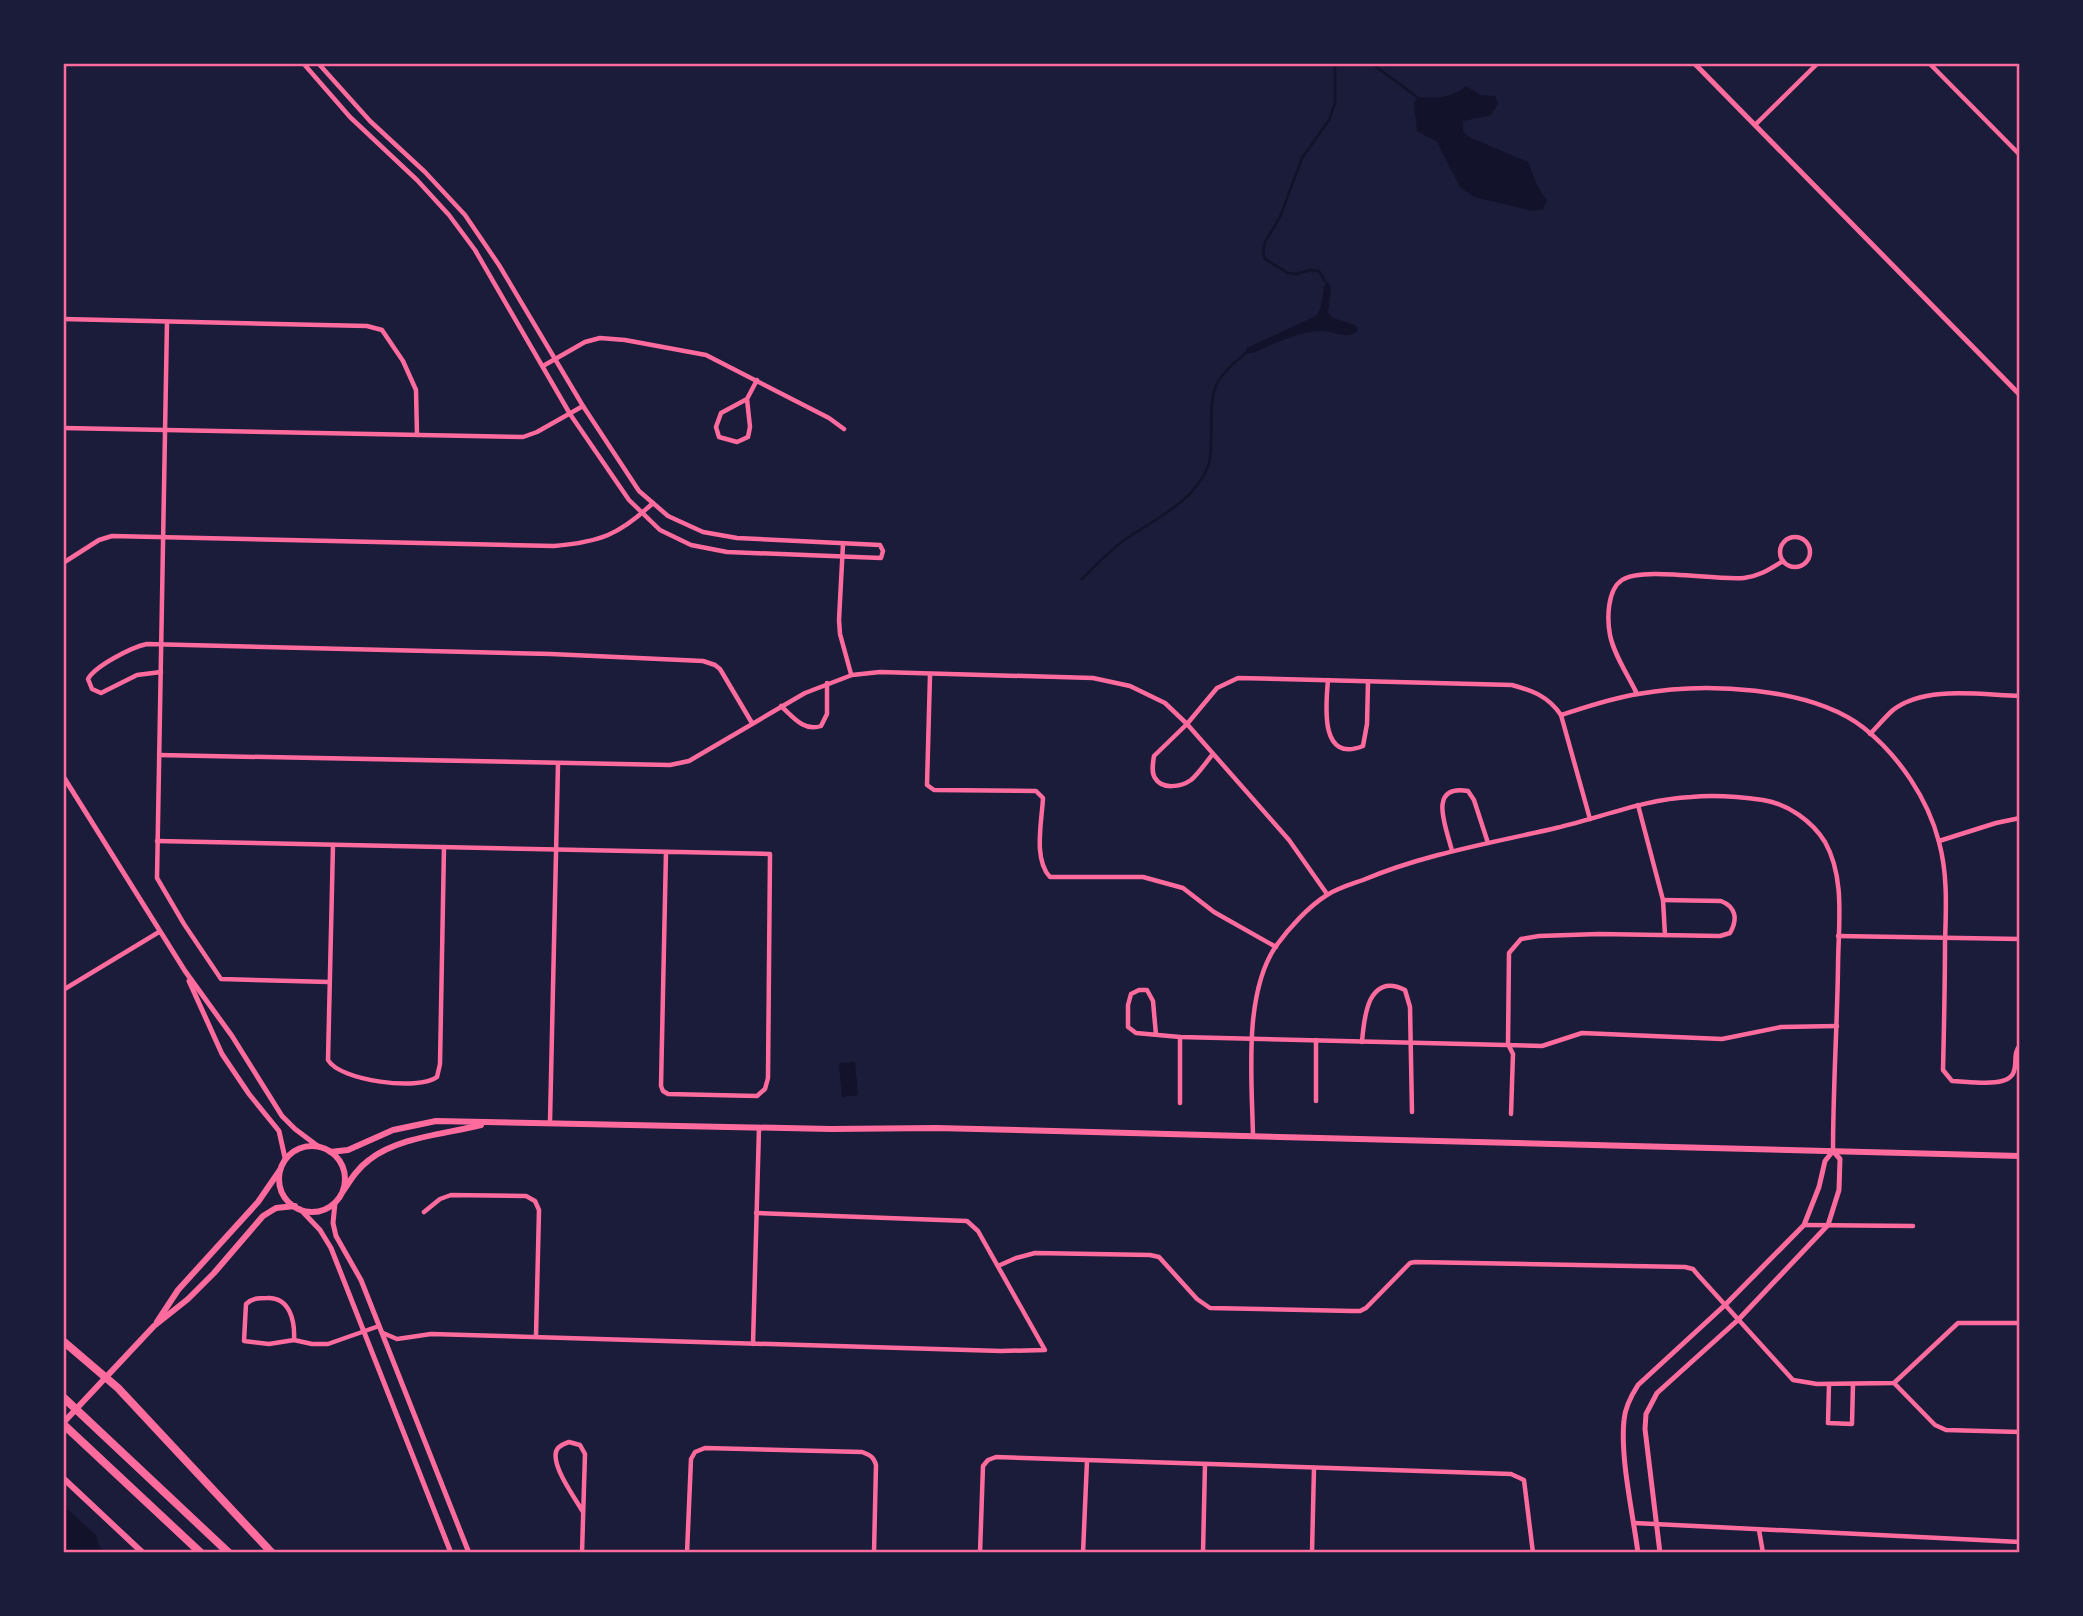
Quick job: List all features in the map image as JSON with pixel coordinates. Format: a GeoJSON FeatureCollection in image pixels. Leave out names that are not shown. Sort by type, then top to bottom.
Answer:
{"type":"FeatureCollection","features":[{"type":"Feature","properties":{"kind":"highway"},"geometry":{"type":"LineString","coordinates":[[63,1341],[106,1377],[272,1553]]}},
{"type":"Feature","properties":{"kind":"highway"},"geometry":{"type":"LineString","coordinates":[[63,1397],[229,1553]]}},
{"type":"Feature","properties":{"kind":"highway"},"geometry":{"type":"LineString","coordinates":[[63,1423],[201,1553]]}},
{"type":"Feature","properties":{"kind":"main road"},"geometry":{"type":"LineString","coordinates":[[330,1152],[348,1150],[384,1133],[427,1122],[550,1122],[759,1128],[936,1128],[2020,1156]]}},
{"type":"Feature","properties":{"kind":"main road"},"geometry":{"type":"LineString","coordinates":[[63,1423],[154,1326],[197,1291],[263,1216],[276,1208],[297,1207],[319,1211],[335,1203],[360,1168],[377,1155],[411,1142],[489,1123]]}},
{"type":"Feature","properties":{"kind":"main road"},"geometry":{"type":"LineString","coordinates":[[154,1326],[177,1290],[258,1202],[285,1158],[299,1147],[319,1147],[338,1160],[343,1184],[340,1195]]}},
{"type":"Feature","properties":{"kind":"main road"},"geometry":{"type":"LineString","coordinates":[[281,1168],[282,1190],[287,1200],[297,1207]]}},
{"type":"Feature","properties":{"kind":"main road"},"geometry":{"type":"LineString","coordinates":[[63,1478],[143,1553]]}},
{"type":"Feature","properties":{"kind":"street"},"geometry":{"type":"LineString","coordinates":[[303,63],[350,117],[441,205],[475,250],[570,414],[629,500],[660,530],[691,544],[727,552],[881,558],[883,551],[880,545],[737,538],[704,532],[668,516],[653,503],[633,482],[583,406],[499,265],[449,196],[370,121],[318,63]]}},
{"type":"Feature","properties":{"kind":"street"},"geometry":{"type":"LineString","coordinates":[[1694,63],[2020,395]]}},
{"type":"Feature","properties":{"kind":"street"},"geometry":{"type":"LineString","coordinates":[[1755,125],[1818,63]]}},
{"type":"Feature","properties":{"kind":"street"},"geometry":{"type":"LineString","coordinates":[[1929,63],[2020,155]]}},
{"type":"Feature","properties":{"kind":"street"},"geometry":{"type":"LineString","coordinates":[[488,272],[499,265]]}},
{"type":"Feature","properties":{"kind":"street"},"geometry":{"type":"LineString","coordinates":[[63,320],[368,326],[382,330],[403,361],[416,390],[417,435]]}},
{"type":"Feature","properties":{"kind":"street"},"geometry":{"type":"LineString","coordinates":[[167,322],[156,870],[160,885],[218,976],[227,980],[329,982]]}},
{"type":"Feature","properties":{"kind":"street"},"geometry":{"type":"LineString","coordinates":[[543,366],[585,342],[610,338],[706,355],[830,418],[844,429]]}},
{"type":"Feature","properties":{"kind":"street"},"geometry":{"type":"LineString","coordinates":[[747,399],[721,413],[716,427],[719,437],[737,442],[747,437],[750,427],[747,399],[757,380]]}},
{"type":"Feature","properties":{"kind":"street"},"geometry":{"type":"LineString","coordinates":[[63,428],[523,437],[583,406]]}},
{"type":"Feature","properties":{"kind":"street"},"geometry":{"type":"LineString","coordinates":[[63,563],[105,537],[554,546],[586,543],[613,535],[653,503]]}},
{"type":"Feature","properties":{"kind":"street"},"geometry":{"type":"LineString","coordinates":[[1801,538],[1808,544],[1811,554],[1806,563],[1791,567],[1783,561],[1781,547],[1787,539],[1801,538]]}},
{"type":"Feature","properties":{"kind":"street"},"geometry":{"type":"LineString","coordinates":[[843,544],[840,634],[852,675]]}},
{"type":"Feature","properties":{"kind":"street"},"geometry":{"type":"LineString","coordinates":[[1637,694],[1610,636],[1611,596],[1614,587],[1624,579],[1641,575],[1744,578],[1766,573],[1783,561]]}},
{"type":"Feature","properties":{"kind":"street"},"geometry":{"type":"LineString","coordinates":[[160,671],[137,675],[101,693],[89,685],[91,674],[132,649],[147,645],[551,653],[703,661],[720,669],[752,723]]}},
{"type":"Feature","properties":{"kind":"street"},"geometry":{"type":"LineString","coordinates":[[159,755],[658,766],[689,761],[781,706],[827,683],[852,675],[880,672],[1093,678],[1130,686],[1165,703],[1187,724],[1289,841],[1328,894]]}},
{"type":"Feature","properties":{"kind":"street"},"geometry":{"type":"LineString","coordinates":[[930,675],[927,785],[934,790],[1036,791],[1043,798],[1041,856],[1044,871],[1050,877],[1143,877],[1183,888],[1214,912],[1276,947]]}},
{"type":"Feature","properties":{"kind":"street"},"geometry":{"type":"LineString","coordinates":[[1213,754],[1190,780],[1178,786],[1164,786],[1155,779],[1152,769],[1154,756],[1187,724],[1217,688],[1238,678],[1511,685],[1536,692],[1553,704],[1561,715],[1590,819]]}},
{"type":"Feature","properties":{"kind":"street"},"geometry":{"type":"LineString","coordinates":[[1328,680],[1325,722],[1338,746],[1354,750],[1363,746],[1367,724],[1368,681]]}},
{"type":"Feature","properties":{"kind":"street"},"geometry":{"type":"LineString","coordinates":[[781,706],[804,726],[821,726],[827,714],[827,683]]}},
{"type":"Feature","properties":{"kind":"street"},"geometry":{"type":"LineString","coordinates":[[1561,715],[1637,694],[1674,689],[1741,689],[1794,698],[1832,710],[1863,727],[1893,757],[1921,794],[1939,841],[1946,876],[1943,1070],[1952,1081],[2003,1083],[2012,1077],[2015,1070],[2015,1052],[2020,1045]]}},
{"type":"Feature","properties":{"kind":"street"},"geometry":{"type":"LineString","coordinates":[[1870,734],[1892,711],[1920,696],[2020,695]]}},
{"type":"Feature","properties":{"kind":"street"},"geometry":{"type":"LineString","coordinates":[[550,1122],[558,764]]}},
{"type":"Feature","properties":{"kind":"street"},"geometry":{"type":"LineString","coordinates":[[63,776],[159,932],[238,1045],[282,1116],[319,1147]]}},
{"type":"Feature","properties":{"kind":"street"},"geometry":{"type":"LineString","coordinates":[[1452,851],[1441,805],[1444,796],[1456,789],[1468,791],[1474,800],[1488,843]]}},
{"type":"Feature","properties":{"kind":"street"},"geometry":{"type":"LineString","coordinates":[[1253,1136],[1252,1040],[1256,1003],[1263,975],[1276,947],[1328,894],[1380,873],[1452,851],[1638,805],[1691,797],[1764,800],[1792,810],[1813,826],[1833,859],[1838,880],[1833,1151],[1825,1161],[1819,1187],[1804,1225],[1638,1385],[1629,1400],[1623,1418],[1624,1443],[1638,1553]]}},
{"type":"Feature","properties":{"kind":"street"},"geometry":{"type":"LineString","coordinates":[[1638,805],[1663,900],[1665,935]]}},
{"type":"Feature","properties":{"kind":"street"},"geometry":{"type":"LineString","coordinates":[[1939,841],[2020,818]]}},
{"type":"Feature","properties":{"kind":"street"},"geometry":{"type":"LineString","coordinates":[[157,841],[770,854],[768,1079],[761,1093],[750,1096],[668,1094],[661,1086],[666,852]]}},
{"type":"Feature","properties":{"kind":"street"},"geometry":{"type":"LineString","coordinates":[[333,845],[328,1060],[336,1069],[370,1081],[425,1083],[437,1077],[440,1064],[444,847]]}},
{"type":"Feature","properties":{"kind":"street"},"geometry":{"type":"LineString","coordinates":[[1511,1114],[1513,1054],[1508,1044],[1509,953],[1521,939],[1539,936],[1598,933],[1720,936],[1730,933],[1735,924],[1734,912],[1729,905],[1721,901],[1663,900]]}},
{"type":"Feature","properties":{"kind":"street"},"geometry":{"type":"LineString","coordinates":[[63,990],[159,932]]}},
{"type":"Feature","properties":{"kind":"street"},"geometry":{"type":"LineString","coordinates":[[1838,936],[2020,939]]}},
{"type":"Feature","properties":{"kind":"street"},"geometry":{"type":"LineString","coordinates":[[185,971],[222,1054],[243,1086],[279,1131],[285,1158]]}},
{"type":"Feature","properties":{"kind":"street"},"geometry":{"type":"LineString","coordinates":[[1362,1042],[1364,1014],[1373,994],[1394,984],[1405,990],[1410,1007],[1412,1112]]}},
{"type":"Feature","properties":{"kind":"street"},"geometry":{"type":"LineString","coordinates":[[1156,1035],[1153,1001],[1147,990],[1139,990],[1131,994],[1128,1004],[1128,1027],[1136,1033],[1156,1035],[1180,1037],[1542,1046],[1582,1033],[1723,1039],[1781,1027],[1837,1026]]}},
{"type":"Feature","properties":{"kind":"street"},"geometry":{"type":"LineString","coordinates":[[1180,1037],[1180,1103]]}},
{"type":"Feature","properties":{"kind":"street"},"geometry":{"type":"LineString","coordinates":[[1316,1040],[1316,1101]]}},
{"type":"Feature","properties":{"kind":"street"},"geometry":{"type":"LineString","coordinates":[[753,1344],[759,1128]]}},
{"type":"Feature","properties":{"kind":"street"},"geometry":{"type":"LineString","coordinates":[[1660,1553],[1646,1414],[1657,1393],[1739,1319],[1828,1225],[1839,1190],[1840,1159],[1833,1151]]}},
{"type":"Feature","properties":{"kind":"street"},"geometry":{"type":"LineString","coordinates":[[424,1212],[440,1199],[451,1195],[526,1196],[535,1200],[539,1210],[536,1336]]}},
{"type":"Feature","properties":{"kind":"street"},"geometry":{"type":"LineString","coordinates":[[335,1203],[333,1223],[336,1236],[356,1270],[381,1329],[469,1553]]}},
{"type":"Feature","properties":{"kind":"street"},"geometry":{"type":"LineString","coordinates":[[297,1207],[327,1241],[451,1553]]}},
{"type":"Feature","properties":{"kind":"street"},"geometry":{"type":"LineString","coordinates":[[294,1340],[293,1320],[283,1301],[277,1298],[258,1298],[246,1304],[244,1341],[270,1344],[294,1340],[328,1345],[381,1329],[394,1339],[431,1334],[1001,1351],[1045,1350],[978,1231],[967,1221],[756,1213]]}},
{"type":"Feature","properties":{"kind":"street"},"geometry":{"type":"LineString","coordinates":[[1804,1225],[1913,1226]]}},
{"type":"Feature","properties":{"kind":"street"},"geometry":{"type":"LineString","coordinates":[[998,1266],[1035,1253],[1150,1255],[1159,1257],[1197,1299],[1210,1308],[1352,1311],[1366,1308],[1410,1263],[1415,1262],[1685,1267],[1693,1269],[1793,1380],[1829,1384],[1894,1383],[1958,1323],[2020,1323]]}},
{"type":"Feature","properties":{"kind":"street"},"geometry":{"type":"LineString","coordinates":[[1894,1383],[1940,1428],[2020,1432]]}},
{"type":"Feature","properties":{"kind":"street"},"geometry":{"type":"LineString","coordinates":[[1829,1384],[1828,1423],[1852,1424],[1853,1384]]}},
{"type":"Feature","properties":{"kind":"street"},"geometry":{"type":"LineString","coordinates":[[582,1553],[585,1454],[580,1445],[569,1442],[559,1447],[555,1455],[556,1464],[583,1512]]}},
{"type":"Feature","properties":{"kind":"street"},"geometry":{"type":"LineString","coordinates":[[687,1553],[691,1459],[695,1451],[705,1448],[862,1452],[874,1458],[874,1553]]}},
{"type":"Feature","properties":{"kind":"street"},"geometry":{"type":"LineString","coordinates":[[980,1553],[983,1466],[996,1457],[1518,1476],[1524,1480],[1533,1553]]}},
{"type":"Feature","properties":{"kind":"street"},"geometry":{"type":"LineString","coordinates":[[1083,1553],[1087,1461]]}},
{"type":"Feature","properties":{"kind":"street"},"geometry":{"type":"LineString","coordinates":[[1203,1553],[1205,1464]]}},
{"type":"Feature","properties":{"kind":"street"},"geometry":{"type":"LineString","coordinates":[[1312,1553],[1314,1468]]}},
{"type":"Feature","properties":{"kind":"street"},"geometry":{"type":"LineString","coordinates":[[1634,1524],[2020,1542]]}},
{"type":"Feature","properties":{"kind":"street"},"geometry":{"type":"LineString","coordinates":[[1759,1529],[1763,1553]]}},
{"type":"Feature","properties":{"kind":"shaded area"},"geometry":{"type":"Polygon","coordinates":[[[1466,86],[1481,95],[1495,96],[1498,104],[1491,115],[1463,121],[1463,132],[1528,162],[1547,201],[1543,209],[1533,211],[1474,197],[1460,187],[1437,142],[1417,131],[1414,104],[1417,97],[1443,97],[1466,86]]]}},
{"type":"Feature","properties":{"kind":"shaded area"},"geometry":{"type":"Polygon","coordinates":[[[1329,283],[1331,289],[1328,312],[1333,318],[1355,325],[1358,330],[1350,335],[1322,331],[1304,333],[1253,353],[1246,353],[1246,349],[1251,346],[1316,316],[1321,307],[1324,286],[1329,283]]]}},
{"type":"Feature","properties":{"kind":"shaded area"},"geometry":{"type":"Polygon","coordinates":[[[855,1062],[858,1095],[842,1097],[839,1063],[855,1062]]]}},
{"type":"Feature","properties":{"kind":"shaded area"},"geometry":{"type":"Polygon","coordinates":[[[63,1508],[96,1535],[100,1547],[109,1553],[63,1553],[63,1508]]]}},
{"type":"Feature","properties":{"kind":"waterway"},"geometry":{"type":"LineString","coordinates":[[1327,284],[1319,271],[1288,273],[1265,259],[1263,251],[1265,242],[1280,217],[1302,158],[1329,120],[1335,103],[1335,63]]}},
{"type":"Feature","properties":{"kind":"waterway"},"geometry":{"type":"LineString","coordinates":[[1371,63],[1417,97]]}},
{"type":"Feature","properties":{"kind":"waterway"},"geometry":{"type":"LineString","coordinates":[[1082,579],[1120,543],[1182,501],[1200,481],[1210,459],[1212,401],[1217,383],[1246,353]]}}]}
